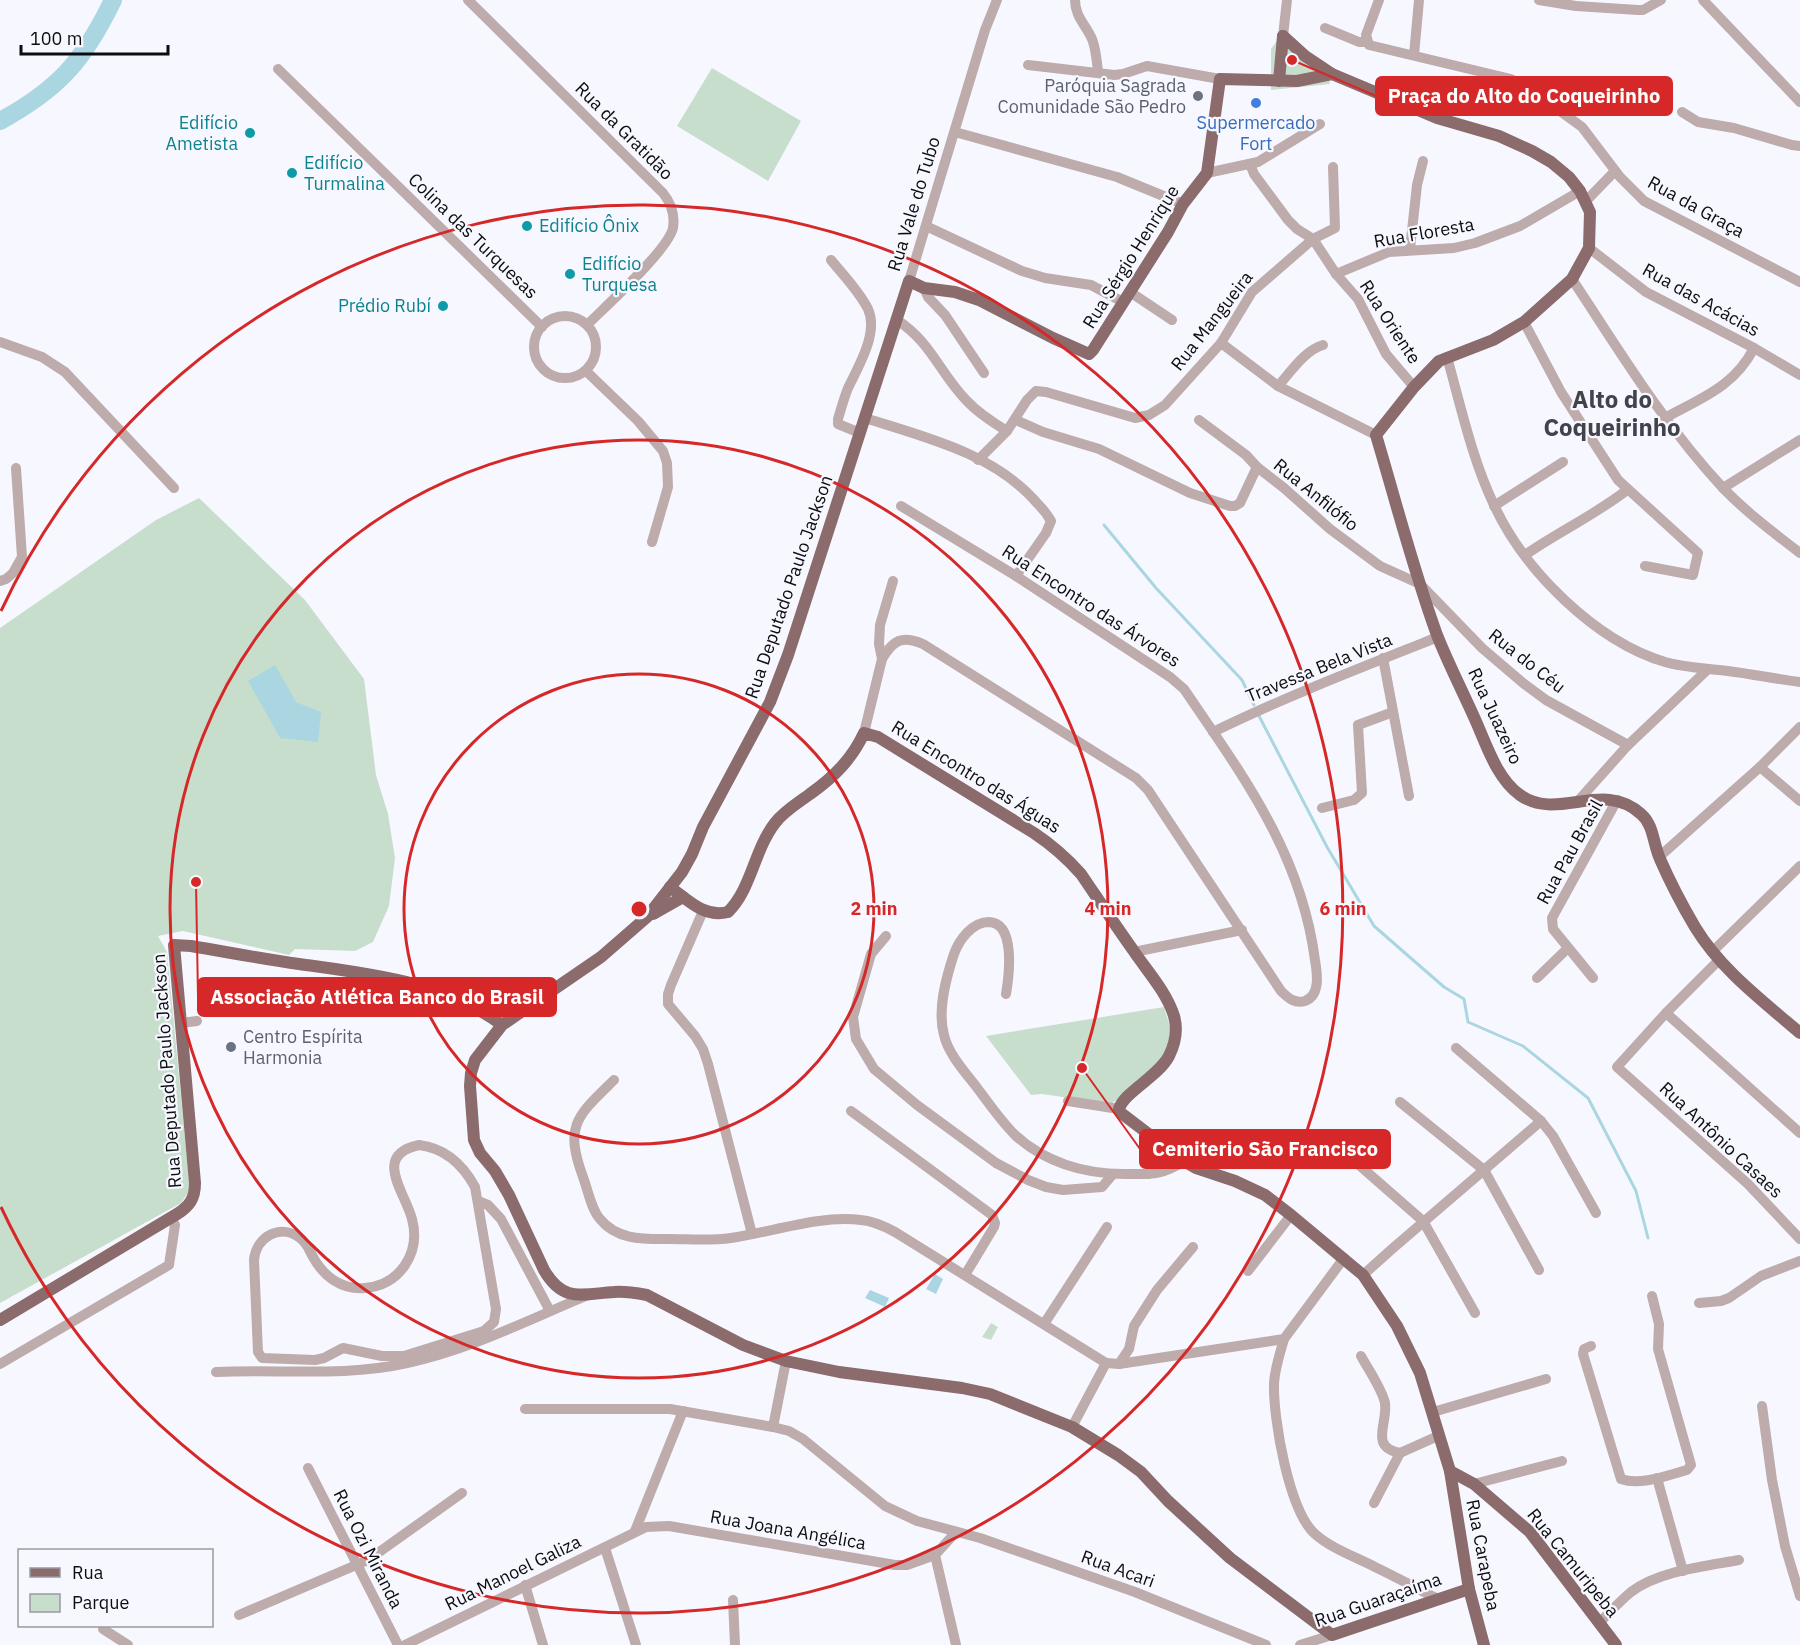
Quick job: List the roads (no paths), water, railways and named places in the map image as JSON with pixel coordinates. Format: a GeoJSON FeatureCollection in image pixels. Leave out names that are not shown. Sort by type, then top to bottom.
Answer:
{"type":"FeatureCollection","features":[{"type":"Feature","properties":{"kind":"main road"},"geometry":{"type":"LineString","coordinates":[[1283,36],[1305,56],[1332,74],[1437,118],[1515,142],[1551,162],[1569,177],[1583,196],[1590,212],[1588,248],[1572,279],[1524,322],[1487,343],[1447,357],[1431,368],[1376,435]]}},
{"type":"Feature","properties":{"kind":"main road"},"geometry":{"type":"LineString","coordinates":[[1279,81],[1283,36]]}},
{"type":"Feature","properties":{"kind":"main road"},"geometry":{"type":"LineString","coordinates":[[1220,79],[1279,81],[1313,79],[1332,74]]}},
{"type":"Feature","properties":{"kind":"main road","name":"Rua Sérgio Henrique"},"geometry":{"type":"LineString","coordinates":[[924,288],[955,292],[979,300],[1089,354],[1127,297],[1183,204],[1207,173],[1220,79]]}},
{"type":"Feature","properties":{"kind":"main road"},"geometry":{"type":"LineString","coordinates":[[909,281],[924,288]]}},
{"type":"Feature","properties":{"kind":"main road","name":"Rua Vale do Tubo"},"geometry":{"type":"LineString","coordinates":[[865,418],[909,281]]}},
{"type":"Feature","properties":{"kind":"main road","name":"Rua Deputado Paulo Jackson"},"geometry":{"type":"LineString","coordinates":[[0,1320],[173,1221],[192,1200],[195,1183],[174,945],[418,984],[477,1009],[502,1025],[601,957],[647,917],[682,872],[780,680],[865,418]]}},
{"type":"Feature","properties":{"kind":"main road","name":"Rua Juazeiro"},"geometry":{"type":"LineString","coordinates":[[1376,435],[1438,637],[1492,758],[1506,782],[1520,795],[1536,802],[1561,805],[1578,801],[1617,800]]}},
{"type":"Feature","properties":{"kind":"main road"},"geometry":{"type":"LineString","coordinates":[[670,887],[703,911],[720,914],[728,912],[744,889],[766,835],[777,820],[842,768],[852,756],[864,733]]}},
{"type":"Feature","properties":{"kind":"main road","name":"Rua Encontro das Águas"},"geometry":{"type":"LineString","coordinates":[[864,733],[878,737],[1053,846],[1081,874],[1161,989],[1174,1016],[1176,1030],[1174,1043],[1163,1066],[1123,1100],[1119,1109]]}},
{"type":"Feature","properties":{"kind":"main road"},"geometry":{"type":"LineString","coordinates":[[1617,800],[1634,809],[1648,821],[1659,857],[1680,902],[1716,956],[1800,1033]]}},
{"type":"Feature","properties":{"kind":"main road","name":"Rua Deputado Paulo Jackson"},"geometry":{"type":"LineString","coordinates":[[647,917],[683,897]]}},
{"type":"Feature","properties":{"kind":"main road"},"geometry":{"type":"LineString","coordinates":[[502,1025],[475,1060],[471,1073],[474,1140],[480,1153],[495,1171],[509,1195],[549,1278],[564,1292],[586,1296],[615,1292],[647,1295],[742,1345],[786,1361],[839,1372],[962,1388],[990,1394],[1072,1427],[1118,1455],[1140,1472],[1230,1558],[1332,1635]]}},
{"type":"Feature","properties":{"kind":"main road"},"geometry":{"type":"LineString","coordinates":[[1119,1109],[1125,1118],[1196,1168],[1238,1176],[1291,1215],[1363,1275],[1397,1326],[1420,1373],[1450,1471]]}},
{"type":"Feature","properties":{"kind":"main road","name":"Rua Camuripeba"},"geometry":{"type":"LineString","coordinates":[[1450,1471],[1474,1484],[1530,1532],[1616,1645]]}},
{"type":"Feature","properties":{"kind":"main road","name":"Rua Carapeba"},"geometry":{"type":"LineString","coordinates":[[1450,1471],[1468,1588],[1484,1645]]}},
{"type":"Feature","properties":{"kind":"main road","name":"Rua Guaraçaíma"},"geometry":{"type":"LineString","coordinates":[[1332,1635],[1468,1588]]}},
{"type":"Feature","properties":{"kind":"street","name":"Rua da Gratidão"},"geometry":{"type":"LineString","coordinates":[[468,0],[663,193],[672,209],[673,227],[665,244],[587,325]]}},
{"type":"Feature","properties":{"kind":"street","name":"Rua Vale do Tubo"},"geometry":{"type":"LineString","coordinates":[[909,281],[984,30],[997,0]]}},
{"type":"Feature","properties":{"kind":"street"},"geometry":{"type":"LineString","coordinates":[[1075,0],[1078,18],[1094,43],[1098,72]]}},
{"type":"Feature","properties":{"kind":"street"},"geometry":{"type":"LineString","coordinates":[[1283,36],[1287,0]]}},
{"type":"Feature","properties":{"kind":"street"},"geometry":{"type":"LineString","coordinates":[[1366,39],[1379,0]]}},
{"type":"Feature","properties":{"kind":"street"},"geometry":{"type":"LineString","coordinates":[[1414,55],[1419,0]]}},
{"type":"Feature","properties":{"kind":"street"},"geometry":{"type":"LineString","coordinates":[[1539,0],[1576,6],[1605,3],[1638,10],[1643,10],[1661,0]]}},
{"type":"Feature","properties":{"kind":"street"},"geometry":{"type":"LineString","coordinates":[[1703,0],[1800,102]]}},
{"type":"Feature","properties":{"kind":"street","name":"Rua da Graça"},"geometry":{"type":"LineString","coordinates":[[1325,28],[1359,42],[1366,39],[1369,45],[1511,80],[1542,98],[1582,127],[1620,177],[1644,201],[1800,282]]}},
{"type":"Feature","properties":{"kind":"street"},"geometry":{"type":"LineString","coordinates":[[1028,65],[1122,74],[1147,66],[1220,79]]}},
{"type":"Feature","properties":{"kind":"street","name":"Colina das Turquesas"},"geometry":{"type":"LineString","coordinates":[[278,69],[542,327]]}},
{"type":"Feature","properties":{"kind":"street"},"geometry":{"type":"LineString","coordinates":[[1682,112],[1698,122],[1800,146]]}},
{"type":"Feature","properties":{"kind":"street"},"geometry":{"type":"LineString","coordinates":[[1207,173],[1250,164],[1266,158],[1320,124]]}},
{"type":"Feature","properties":{"kind":"street"},"geometry":{"type":"LineString","coordinates":[[955,132],[1096,170],[1183,204]]}},
{"type":"Feature","properties":{"kind":"street"},"geometry":{"type":"LineString","coordinates":[[1410,249],[1417,185],[1423,161]]}},
{"type":"Feature","properties":{"kind":"street","name":"Rua Oriente"},"geometry":{"type":"LineString","coordinates":[[1250,164],[1254,174],[1288,219],[1297,229],[1313,238],[1336,274],[1358,299],[1386,354],[1414,387]]}},
{"type":"Feature","properties":{"kind":"street","name":"Rua Mangueira"},"geometry":{"type":"LineString","coordinates":[[978,460],[1007,431],[1027,400],[1039,390],[1135,418],[1149,415],[1165,405],[1221,343],[1252,292],[1313,238],[1335,228],[1333,167]]}},
{"type":"Feature","properties":{"kind":"street","name":"Rua Floresta"},"geometry":{"type":"LineString","coordinates":[[1336,274],[1389,252],[1454,248],[1493,237],[1583,196],[1616,171]]}},
{"type":"Feature","properties":{"kind":"street"},"geometry":{"type":"LineString","coordinates":[[926,226],[1022,272],[1091,285],[1127,297],[1172,320]]}},
{"type":"Feature","properties":{"kind":"street","name":"Rua das Acácias"},"geometry":{"type":"LineString","coordinates":[[1588,248],[1646,292],[1754,348],[1800,375]]}},
{"type":"Feature","properties":{"kind":"street"},"geometry":{"type":"LineString","coordinates":[[831,260],[861,297],[869,311],[872,326],[857,373],[849,385],[838,419],[838,424],[842,427],[860,433]]}},
{"type":"Feature","properties":{"kind":"street"},"geometry":{"type":"LineString","coordinates":[[1572,279],[1665,418],[1723,488],[1759,522],[1800,553]]}},
{"type":"Feature","properties":{"kind":"street"},"geometry":{"type":"LineString","coordinates":[[924,288],[984,373]]}},
{"type":"Feature","properties":{"kind":"street"},"geometry":{"type":"LineString","coordinates":[[564,316],[580,320],[587,325],[596,343],[593,363],[577,376],[557,377],[547,373],[540,365],[534,346],[542,327],[549,321],[564,316]]}},
{"type":"Feature","properties":{"kind":"street"},"geometry":{"type":"LineString","coordinates":[[897,320],[928,346],[966,400],[983,416],[1007,431]]}},
{"type":"Feature","properties":{"kind":"street"},"geometry":{"type":"LineString","coordinates":[[1524,322],[1561,392],[1618,480],[1698,552],[1693,575],[1645,566]]}},
{"type":"Feature","properties":{"kind":"street"},"geometry":{"type":"LineString","coordinates":[[0,342],[42,357],[65,372],[174,488]]}},
{"type":"Feature","properties":{"kind":"street"},"geometry":{"type":"LineString","coordinates":[[1221,343],[1278,386],[1376,435]]}},
{"type":"Feature","properties":{"kind":"street"},"geometry":{"type":"LineString","coordinates":[[1278,386],[1304,358],[1323,345]]}},
{"type":"Feature","properties":{"kind":"street"},"geometry":{"type":"LineString","coordinates":[[1665,418],[1726,383],[1746,364],[1754,348]]}},
{"type":"Feature","properties":{"kind":"street"},"geometry":{"type":"LineString","coordinates":[[1447,357],[1470,442],[1494,506],[1525,555],[1553,589],[1579,613],[1608,634],[1657,659],[1800,682]]}},
{"type":"Feature","properties":{"kind":"street"},"geometry":{"type":"LineString","coordinates":[[586,371],[638,421],[663,451],[667,463],[668,487],[652,542]]}},
{"type":"Feature","properties":{"kind":"street"},"geometry":{"type":"LineString","coordinates":[[865,418],[948,446],[1011,478],[1030,495],[1051,521],[1046,533],[1016,576]]}},
{"type":"Feature","properties":{"kind":"street"},"geometry":{"type":"LineString","coordinates":[[1016,420],[1043,432],[1099,449],[1190,494],[1230,506],[1240,503],[1257,468]]}},
{"type":"Feature","properties":{"kind":"street","name":"Rua Anfilófio"},"geometry":{"type":"LineString","coordinates":[[1199,420],[1246,456],[1257,468],[1284,488],[1376,569],[1420,584]]}},
{"type":"Feature","properties":{"kind":"street"},"geometry":{"type":"LineString","coordinates":[[1723,488],[1800,440]]}},
{"type":"Feature","properties":{"kind":"street"},"geometry":{"type":"LineString","coordinates":[[1494,506],[1563,462]]}},
{"type":"Feature","properties":{"kind":"street"},"geometry":{"type":"LineString","coordinates":[[0,581],[13,573],[22,557],[16,468]]}},
{"type":"Feature","properties":{"kind":"street"},"geometry":{"type":"LineString","coordinates":[[1525,555],[1559,532],[1604,508],[1627,490]]}},
{"type":"Feature","properties":{"kind":"street","name":"Rua Encontro das Árvores"},"geometry":{"type":"LineString","coordinates":[[882,659],[892,644],[898,641],[906,639],[923,644],[1136,778],[1148,790],[1281,991],[1290,999],[1298,1002],[1311,998],[1315,991],[1317,975],[1312,938],[1303,902],[1285,851],[1268,816],[1178,682],[1016,576],[901,506]]}},
{"type":"Feature","properties":{"kind":"street"},"geometry":{"type":"LineString","coordinates":[[864,733],[882,659],[879,644],[880,625],[893,581]]}},
{"type":"Feature","properties":{"kind":"street","name":"Rua do Céu"},"geometry":{"type":"LineString","coordinates":[[1420,584],[1482,648],[1523,683],[1546,700],[1628,744]]}},
{"type":"Feature","properties":{"kind":"street","name":"Travessa Bela Vista"},"geometry":{"type":"LineString","coordinates":[[1213,732],[1273,703],[1438,637]]}},
{"type":"Feature","properties":{"kind":"street"},"geometry":{"type":"LineString","coordinates":[[1383,658],[1409,796]]}},
{"type":"Feature","properties":{"kind":"street"},"geometry":{"type":"LineString","coordinates":[[1578,801],[1628,744],[1708,669]]}},
{"type":"Feature","properties":{"kind":"street"},"geometry":{"type":"LineString","coordinates":[[1322,808],[1354,800],[1362,793],[1358,724],[1394,712]]}},
{"type":"Feature","properties":{"kind":"street"},"geometry":{"type":"LineString","coordinates":[[1659,857],[1760,767],[1800,727]]}},
{"type":"Feature","properties":{"kind":"street"},"geometry":{"type":"LineString","coordinates":[[1760,767],[1800,801]]}},
{"type":"Feature","properties":{"kind":"street","name":"Rua Pau Brasil"},"geometry":{"type":"LineString","coordinates":[[1593,978],[1553,929],[1552,918],[1617,800]]}},
{"type":"Feature","properties":{"kind":"street"},"geometry":{"type":"LineString","coordinates":[[1798,873],[1716,956],[1666,1013],[1800,1133]]}},
{"type":"Feature","properties":{"kind":"street"},"geometry":{"type":"LineString","coordinates":[[703,911],[671,986],[668,1004],[703,1049],[752,1234]]}},
{"type":"Feature","properties":{"kind":"street"},"geometry":{"type":"LineString","coordinates":[[1006,994],[1010,971],[1006,937],[1003,929],[997,924],[983,923],[966,933],[960,942],[950,969],[942,1022],[948,1045],[969,1077],[1015,1134],[1029,1146],[1059,1163],[1083,1170],[1113,1174],[1149,1174],[1169,1171],[1184,1161]]}},
{"type":"Feature","properties":{"kind":"street"},"geometry":{"type":"LineString","coordinates":[[1134,952],[1242,930]]}},
{"type":"Feature","properties":{"kind":"street"},"geometry":{"type":"LineString","coordinates":[[886,936],[871,954],[853,1017],[856,1039],[874,1069],[917,1105],[961,1137],[996,1162],[1028,1180],[1046,1187],[1082,1190],[1102,1187],[1113,1174]]}},
{"type":"Feature","properties":{"kind":"street"},"geometry":{"type":"LineString","coordinates":[[1538,978],[1568,948]]}},
{"type":"Feature","properties":{"kind":"street","name":"Rua Antônio Casaes"},"geometry":{"type":"LineString","coordinates":[[1666,1013],[1617,1067],[1748,1184],[1800,1239]]}},
{"type":"Feature","properties":{"kind":"street"},"geometry":{"type":"LineString","coordinates":[[181,1023],[197,1021]]}},
{"type":"Feature","properties":{"kind":"street"},"geometry":{"type":"LineString","coordinates":[[1456,1048],[1541,1121],[1553,1136],[1596,1213]]}},
{"type":"Feature","properties":{"kind":"street"},"geometry":{"type":"LineString","coordinates":[[614,1080],[580,1114],[573,1139],[575,1154],[599,1218],[620,1235],[636,1238],[719,1240],[830,1220],[863,1220],[895,1232],[1106,1363],[1119,1364],[1284,1339]]}},
{"type":"Feature","properties":{"kind":"street"},"geometry":{"type":"LineString","coordinates":[[1068,1101],[1119,1109]]}},
{"type":"Feature","properties":{"kind":"street"},"geometry":{"type":"LineString","coordinates":[[1400,1102],[1484,1170],[1539,1270]]}},
{"type":"Feature","properties":{"kind":"street"},"geometry":{"type":"LineString","coordinates":[[851,1111],[994,1218],[994,1227],[965,1275]]}},
{"type":"Feature","properties":{"kind":"street"},"geometry":{"type":"LineString","coordinates":[[1363,1275],[1541,1121]]}},
{"type":"Feature","properties":{"kind":"street"},"geometry":{"type":"LineString","coordinates":[[419,1144],[441,1150],[454,1159],[468,1174],[478,1202],[496,1309],[494,1322],[490,1328],[404,1356],[382,1356],[343,1348],[315,1360],[266,1360],[259,1356],[254,1260],[255,1250],[267,1236],[284,1232],[292,1234],[308,1246],[322,1270],[332,1279],[344,1286],[359,1289],[375,1287],[389,1282],[400,1274],[408,1261],[412,1246],[412,1219],[394,1177],[397,1158],[403,1151],[419,1144]]}},
{"type":"Feature","properties":{"kind":"street"},"geometry":{"type":"LineString","coordinates":[[1149,1174],[1172,1152]]}},
{"type":"Feature","properties":{"kind":"street"},"geometry":{"type":"LineString","coordinates":[[1359,1165],[1423,1221],[1475,1313]]}},
{"type":"Feature","properties":{"kind":"street"},"geometry":{"type":"LineString","coordinates":[[478,1202],[488,1205],[501,1219],[550,1311]]}},
{"type":"Feature","properties":{"kind":"street"},"geometry":{"type":"LineString","coordinates":[[1248,1271],[1291,1215]]}},
{"type":"Feature","properties":{"kind":"street"},"geometry":{"type":"LineString","coordinates":[[0,1364],[169,1265],[173,1221]]}},
{"type":"Feature","properties":{"kind":"street"},"geometry":{"type":"LineString","coordinates":[[1044,1324],[1107,1227]]}},
{"type":"Feature","properties":{"kind":"street"},"geometry":{"type":"LineString","coordinates":[[1119,1364],[1132,1342],[1132,1332],[1157,1290],[1193,1247]]}},
{"type":"Feature","properties":{"kind":"street"},"geometry":{"type":"LineString","coordinates":[[1344,1258],[1284,1339],[1278,1356],[1274,1380],[1275,1412],[1284,1461],[1298,1511],[1306,1525],[1317,1536],[1336,1548],[1436,1598]]}},
{"type":"Feature","properties":{"kind":"street"},"geometry":{"type":"LineString","coordinates":[[1699,1303],[1729,1298],[1761,1276],[1800,1261]]}},
{"type":"Feature","properties":{"kind":"street"},"geometry":{"type":"LineString","coordinates":[[216,1372],[352,1371],[407,1364],[460,1348],[586,1296]]}},
{"type":"Feature","properties":{"kind":"street"},"geometry":{"type":"LineString","coordinates":[[1592,1346],[1583,1352],[1621,1479],[1629,1481],[1657,1478],[1687,1470],[1691,1465],[1658,1349],[1659,1324],[1652,1296]]}},
{"type":"Feature","properties":{"kind":"street"},"geometry":{"type":"LineString","coordinates":[[1361,1356],[1385,1404],[1383,1444],[1390,1451],[1400,1453],[1438,1436]]}},
{"type":"Feature","properties":{"kind":"street"},"geometry":{"type":"LineString","coordinates":[[773,1427],[786,1361]]}},
{"type":"Feature","properties":{"kind":"street"},"geometry":{"type":"LineString","coordinates":[[1072,1427],[1106,1363]]}},
{"type":"Feature","properties":{"kind":"street"},"geometry":{"type":"LineString","coordinates":[[1433,1412],[1546,1379]]}},
{"type":"Feature","properties":{"kind":"street"},"geometry":{"type":"LineString","coordinates":[[1762,1406],[1772,1480],[1785,1546],[1800,1596]]}},
{"type":"Feature","properties":{"kind":"street","name":"Rua Acari"},"geometry":{"type":"LineString","coordinates":[[525,1408],[663,1408],[789,1431],[803,1439],[885,1506],[917,1521],[980,1538],[1135,1592],[1266,1645]]}},
{"type":"Feature","properties":{"kind":"street"},"geometry":{"type":"LineString","coordinates":[[635,1531],[682,1411]]}},
{"type":"Feature","properties":{"kind":"street"},"geometry":{"type":"LineString","coordinates":[[1374,1503],[1400,1453]]}},
{"type":"Feature","properties":{"kind":"street"},"geometry":{"type":"LineString","coordinates":[[1474,1484],[1562,1461]]}},
{"type":"Feature","properties":{"kind":"street","name":"Rua Ozi Miranda"},"geometry":{"type":"LineString","coordinates":[[308,1468],[398,1645]]}},
{"type":"Feature","properties":{"kind":"street"},"geometry":{"type":"LineString","coordinates":[[1657,1478],[1683,1571]]}},
{"type":"Feature","properties":{"kind":"street"},"geometry":{"type":"LineString","coordinates":[[239,1614],[357,1566],[378,1554],[462,1493]]}},
{"type":"Feature","properties":{"kind":"street","name":"Rua Joana Angélica"},"geometry":{"type":"LineString","coordinates":[[635,1531],[646,1527],[669,1526],[895,1565],[907,1565],[935,1555]]}},
{"type":"Feature","properties":{"kind":"street","name":"Rua Manoel Galiza"},"geometry":{"type":"LineString","coordinates":[[405,1645],[605,1548],[635,1531]]}},
{"type":"Feature","properties":{"kind":"street"},"geometry":{"type":"LineString","coordinates":[[956,1532],[935,1555],[956,1645]]}},
{"type":"Feature","properties":{"kind":"street"},"geometry":{"type":"LineString","coordinates":[[605,1548],[636,1645]]}},
{"type":"Feature","properties":{"kind":"street"},"geometry":{"type":"LineString","coordinates":[[1600,1622],[1630,1592],[1654,1580],[1683,1571],[1739,1560]]}},
{"type":"Feature","properties":{"kind":"street"},"geometry":{"type":"LineString","coordinates":[[525,1585],[543,1645]]}},
{"type":"Feature","properties":{"kind":"street"},"geometry":{"type":"LineString","coordinates":[[733,1600],[735,1645]]}},
{"type":"Feature","properties":{"kind":"street"},"geometry":{"type":"LineString","coordinates":[[103,1629],[128,1645]]}},
{"type":"Feature","properties":{"kind":"street","name":"Rua Guaraçaíma"},"geometry":{"type":"LineString","coordinates":[[1300,1645],[1332,1635]]}},
{"type":"Feature","properties":{"kind":"water"},"geometry":{"type":"Polygon","coordinates":[[[275,665],[296,702],[321,712],[318,742],[280,738],[248,681],[275,665]]]}},
{"type":"Feature","properties":{"kind":"water"},"geometry":{"type":"Polygon","coordinates":[[[935,1274],[943,1279],[936,1294],[926,1289],[935,1274]]]}},
{"type":"Feature","properties":{"kind":"water"},"geometry":{"type":"Polygon","coordinates":[[[870,1290],[889,1298],[885,1307],[865,1298],[870,1290]]]}},
{"type":"Feature","properties":{"kind":"waterway"},"geometry":{"type":"LineString","coordinates":[[0,121],[38,97],[68,71],[91,40],[113,0]]}},
{"type":"Feature","properties":{"kind":"waterway"},"geometry":{"type":"LineString","coordinates":[[1104,525],[1156,588],[1242,680],[1254,705]]}},
{"type":"Feature","properties":{"kind":"waterway"},"geometry":{"type":"LineString","coordinates":[[1258,714],[1327,847],[1374,926],[1444,987],[1464,999],[1468,1022],[1523,1046],[1588,1098],[1636,1191],[1648,1238]]}},
{"type":"Feature","properties":{"kind":"place","name":"Praça do Alto do Coqueirinho"},"geometry":{"type":"Point","coordinates":[1292,60]}},
{"type":"Feature","properties":{"kind":"place","name":"Paróquia Sagrada Comunidade São Pedro"},"geometry":{"type":"Point","coordinates":[1198,96]}},
{"type":"Feature","properties":{"kind":"place","name":"Supermercado Fort"},"geometry":{"type":"Point","coordinates":[1256,103]}},
{"type":"Feature","properties":{"kind":"place","name":"Edifício Ametista"},"geometry":{"type":"Point","coordinates":[250,133]}},
{"type":"Feature","properties":{"kind":"place","name":"Edifício Turmalina"},"geometry":{"type":"Point","coordinates":[292,173]}},
{"type":"Feature","properties":{"kind":"place","name":"Edifício Ônix"},"geometry":{"type":"Point","coordinates":[527,226]}},
{"type":"Feature","properties":{"kind":"place","name":"Edifício Turquesa"},"geometry":{"type":"Point","coordinates":[570,274]}},
{"type":"Feature","properties":{"kind":"place","name":"Prédio Rubí"},"geometry":{"type":"Point","coordinates":[443,306]}},
{"type":"Feature","properties":{"kind":"place","name":"Associação Atlética Banco do Brasil"},"geometry":{"type":"Point","coordinates":[196,882]}},
{"type":"Feature","properties":{"kind":"place","name":"Centro Espírita Harmonia"},"geometry":{"type":"Point","coordinates":[231,1047]}},
{"type":"Feature","properties":{"kind":"place","name":"Cemiterio São Francisco"},"geometry":{"type":"Point","coordinates":[1082,1068]}},
{"type":"Feature","properties":{"kind":"district","name":"Alto do Coqueirinho"},"geometry":{"type":"Point","coordinates":[1612,414]}}]}
